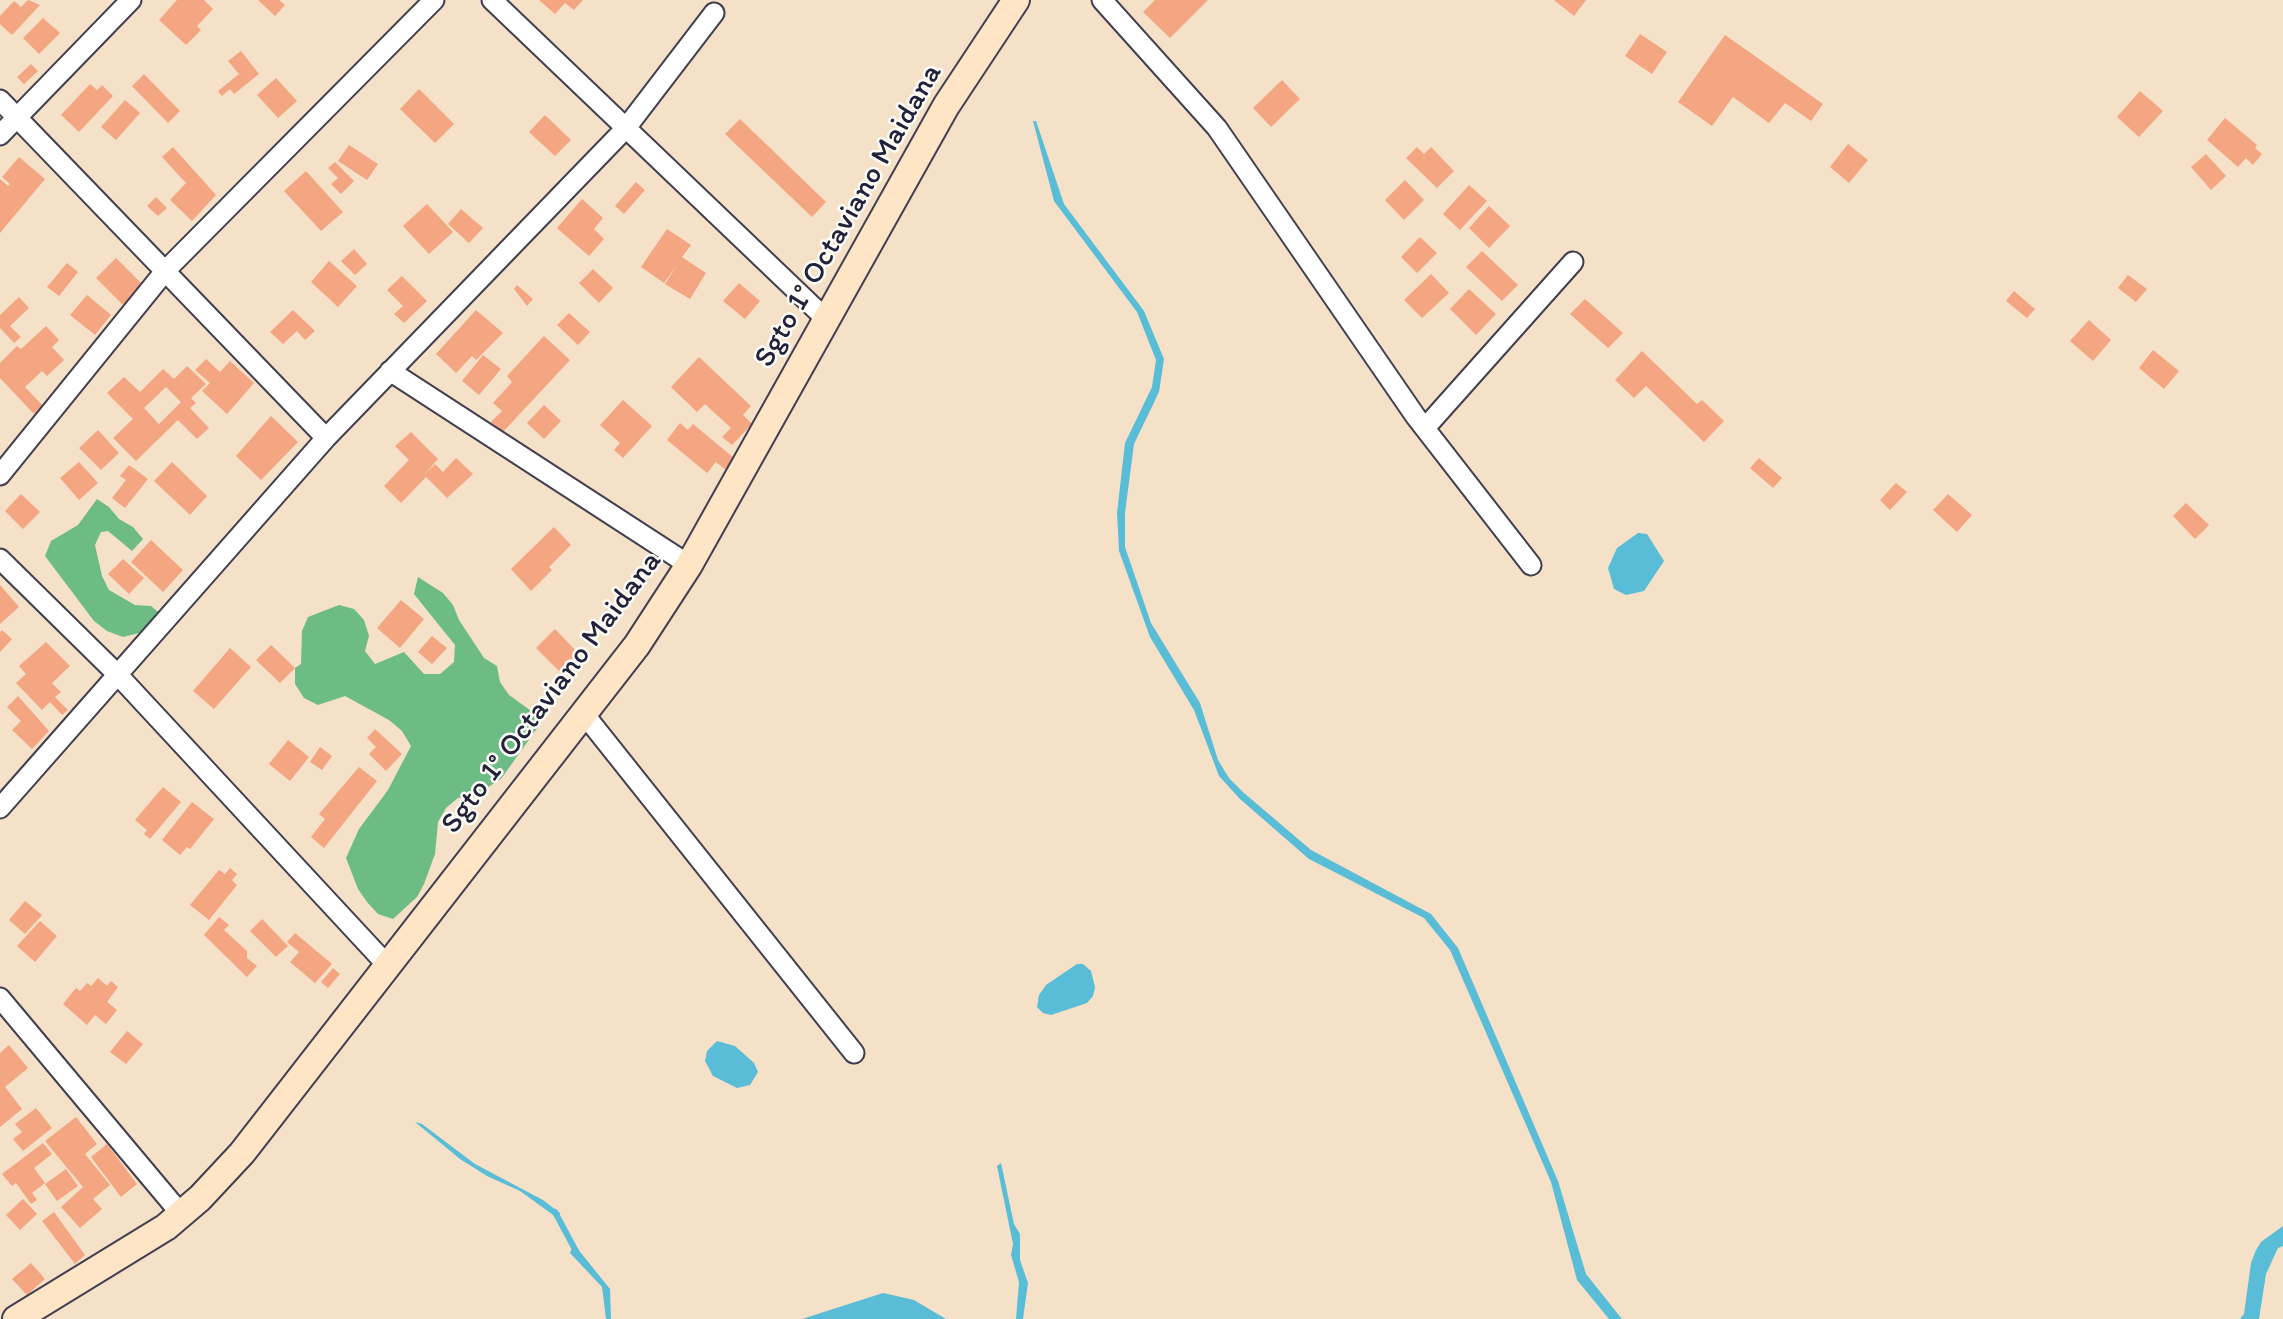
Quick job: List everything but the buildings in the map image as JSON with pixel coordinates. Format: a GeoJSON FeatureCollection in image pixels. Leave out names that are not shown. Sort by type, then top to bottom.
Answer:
{"type":"FeatureCollection","features":[{"type":"Feature","properties":{"kind":"main road","name":"Sgto 1° Octaviano Maidana"},"geometry":{"type":"LineString","coordinates":[[16,1319],[166,1227],[242,1153],[584,714],[636,645],[689,565],[946,106],[1016,0]]}},
{"type":"Feature","properties":{"kind":"street"},"geometry":{"type":"LineString","coordinates":[[0,135],[131,0]]}},
{"type":"Feature","properties":{"kind":"street"},"geometry":{"type":"LineString","coordinates":[[0,475],[166,270],[434,0]]}},
{"type":"Feature","properties":{"kind":"street"},"geometry":{"type":"LineString","coordinates":[[492,0],[827,320]]}},
{"type":"Feature","properties":{"kind":"street"},"geometry":{"type":"LineString","coordinates":[[1102,0],[1217,128],[1425,428],[1531,565]]}},
{"type":"Feature","properties":{"kind":"street"},"geometry":{"type":"LineString","coordinates":[[0,808],[326,438],[626,128],[714,13]]}},
{"type":"Feature","properties":{"kind":"street"},"geometry":{"type":"LineString","coordinates":[[0,100],[326,438]]}},
{"type":"Feature","properties":{"kind":"street"},"geometry":{"type":"LineString","coordinates":[[1425,428],[1573,262]]}},
{"type":"Feature","properties":{"kind":"street"},"geometry":{"type":"LineString","coordinates":[[390,371],[689,565]]}},
{"type":"Feature","properties":{"kind":"street"},"geometry":{"type":"LineString","coordinates":[[0,559],[118,675],[387,966]]}},
{"type":"Feature","properties":{"kind":"street"},"geometry":{"type":"LineString","coordinates":[[584,714],[854,1053]]}},
{"type":"Feature","properties":{"kind":"street"},"geometry":{"type":"LineString","coordinates":[[0,998],[181,1214]]}},
{"type":"Feature","properties":{"kind":"green space"},"geometry":{"type":"Polygon","coordinates":[[[97,499],[109,507],[119,519],[133,527],[143,539],[132,551],[108,531],[101,532],[95,545],[102,576],[109,590],[135,605],[151,606],[163,616],[155,629],[123,637],[107,631],[94,621],[45,556],[51,541],[78,525],[97,499]]]}},
{"type":"Feature","properties":{"kind":"green space"},"geometry":{"type":"Polygon","coordinates":[[[418,577],[443,593],[453,605],[459,620],[484,658],[497,666],[500,682],[509,695],[534,713],[538,727],[501,779],[474,796],[458,798],[446,808],[438,822],[435,854],[424,884],[417,897],[393,919],[378,914],[367,902],[358,889],[346,858],[359,829],[388,790],[411,746],[402,731],[389,720],[345,696],[318,705],[304,698],[295,684],[295,668],[301,664],[302,631],[308,617],[339,605],[354,609],[364,620],[369,636],[365,651],[375,664],[404,652],[424,674],[440,674],[454,662],[455,645],[414,594],[418,577]]]}},
{"type":"Feature","properties":{"kind":"water"},"geometry":{"type":"Polygon","coordinates":[[[1033,121],[1036,121],[1064,204],[1144,311],[1164,359],[1159,392],[1134,444],[1125,513],[1125,547],[1151,623],[1200,703],[1218,760],[1229,778],[1244,793],[1311,850],[1431,914],[1458,948],[1558,1181],[1586,1274],[1622,1319],[1609,1319],[1577,1280],[1551,1182],[1450,950],[1424,918],[1309,859],[1240,799],[1219,776],[1194,710],[1150,637],[1119,551],[1117,513],[1125,443],[1152,387],[1156,360],[1137,312],[1054,201],[1033,121]]]}},
{"type":"Feature","properties":{"kind":"water"},"geometry":{"type":"Polygon","coordinates":[[[1638,533],[1647,534],[1664,561],[1644,591],[1626,595],[1614,589],[1608,568],[1617,548],[1638,533]]]}},
{"type":"Feature","properties":{"kind":"water"},"geometry":{"type":"Polygon","coordinates":[[[1077,964],[1083,964],[1091,971],[1095,987],[1093,996],[1087,1003],[1051,1015],[1043,1013],[1037,1007],[1039,995],[1046,985],[1077,964]]]}},
{"type":"Feature","properties":{"kind":"water"},"geometry":{"type":"Polygon","coordinates":[[[717,1041],[735,1046],[754,1063],[758,1072],[750,1085],[737,1088],[713,1076],[705,1061],[707,1051],[717,1041]]]}},
{"type":"Feature","properties":{"kind":"water"},"geometry":{"type":"Polygon","coordinates":[[[415,1122],[422,1124],[475,1164],[543,1200],[560,1213],[560,1216],[556,1217],[520,1191],[487,1176],[460,1159],[415,1122]]]}},
{"type":"Feature","properties":{"kind":"water"},"geometry":{"type":"Polygon","coordinates":[[[1001,1163],[1014,1224],[1020,1234],[1020,1260],[1028,1283],[1023,1319],[1016,1319],[1019,1282],[1011,1255],[1013,1244],[997,1166],[1001,1163]]]}},
{"type":"Feature","properties":{"kind":"water"},"geometry":{"type":"Polygon","coordinates":[[[2283,1226],[2283,1246],[2278,1248],[2266,1274],[2259,1319],[2240,1319],[2244,1314],[2251,1263],[2256,1250],[2261,1242],[2283,1226]]]}},
{"type":"Feature","properties":{"kind":"water"},"geometry":{"type":"Polygon","coordinates":[[[572,1248],[577,1248],[610,1289],[611,1319],[606,1319],[602,1287],[570,1253],[572,1248]]]}},
{"type":"Feature","properties":{"kind":"water"},"geometry":{"type":"Polygon","coordinates":[[[883,1293],[914,1300],[946,1319],[802,1319],[883,1293]]]}},
{"type":"Feature","properties":{"kind":"waterway"},"geometry":{"type":"LineString","coordinates":[[555,1212],[578,1255]]}}]}
